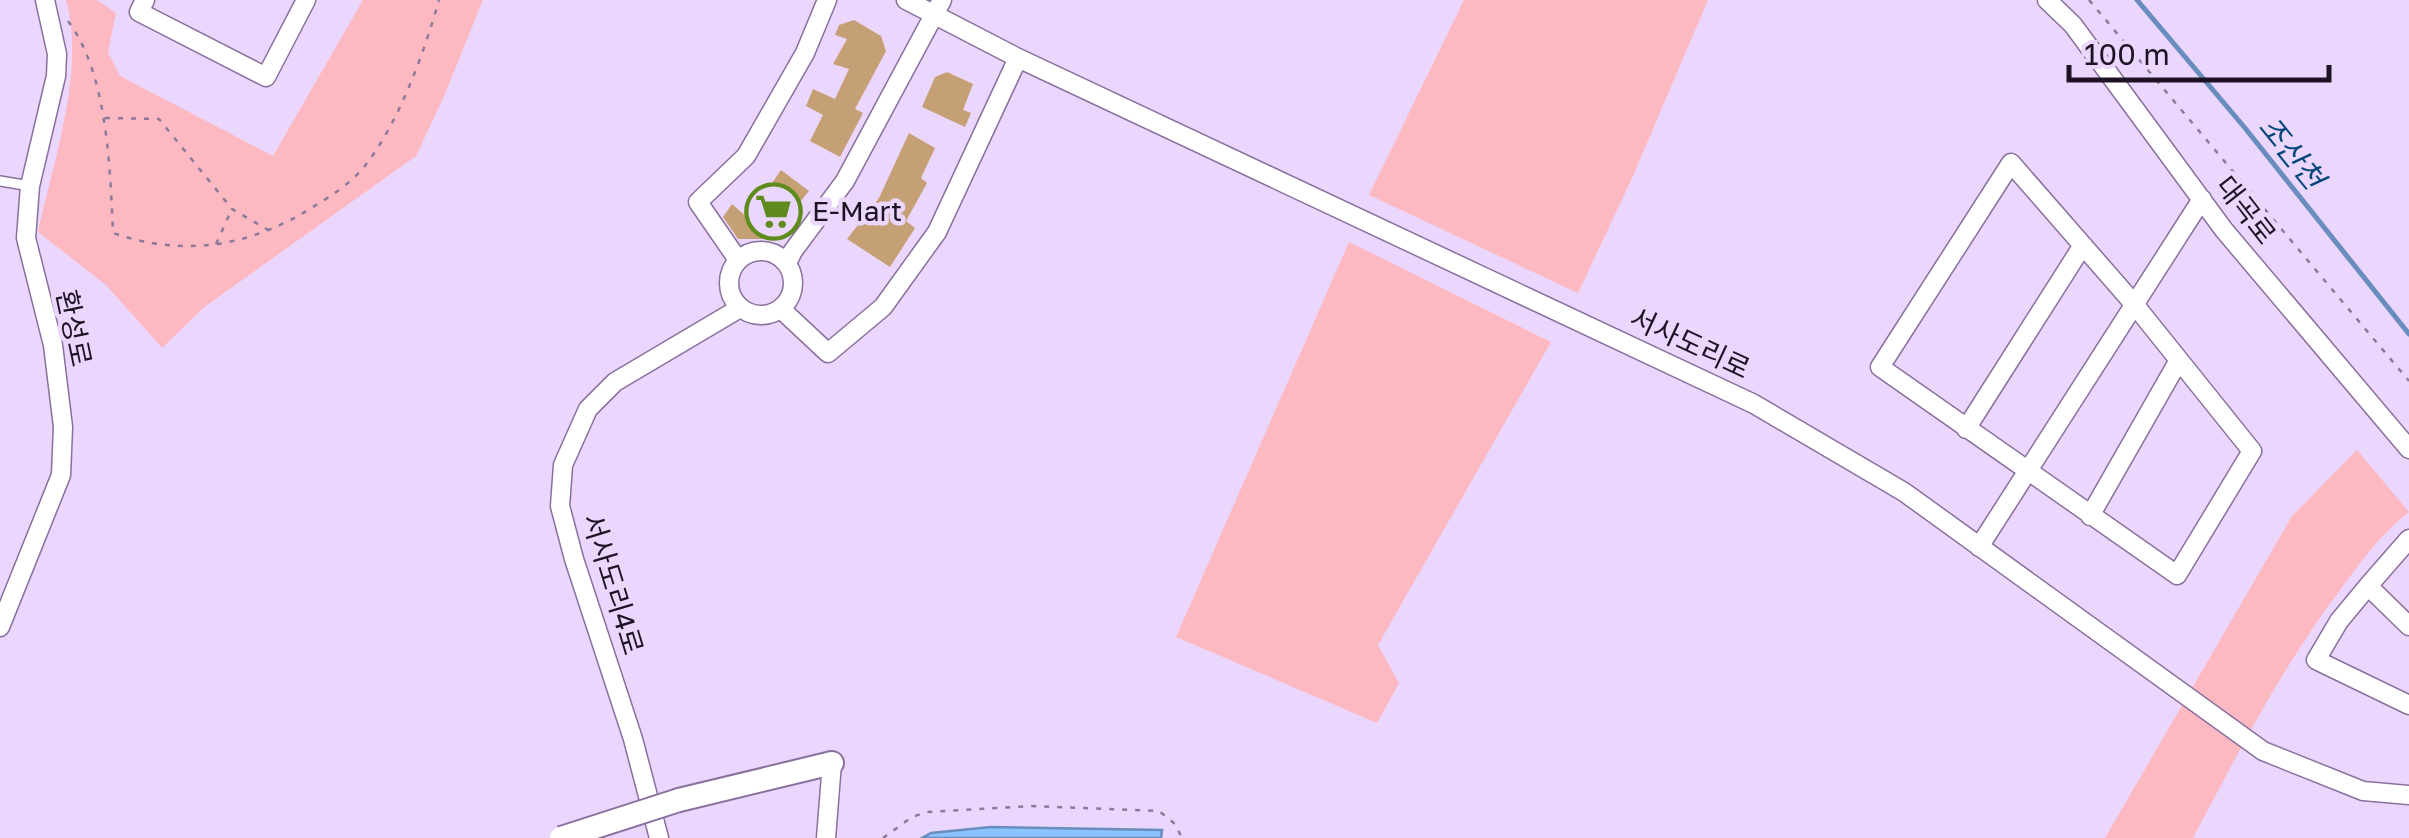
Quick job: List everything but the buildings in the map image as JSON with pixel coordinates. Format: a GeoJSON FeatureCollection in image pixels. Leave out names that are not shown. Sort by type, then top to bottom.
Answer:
{"type":"FeatureCollection","features":[{"type":"Feature","properties":{"kind":"street"},"geometry":{"type":"LineString","coordinates":[[145,0],[139,12],[266,78],[306,0]]}},
{"type":"Feature","properties":{"kind":"street"},"geometry":{"type":"LineString","coordinates":[[738,260],[698,202],[746,156],[805,54],[826,0]]}},
{"type":"Feature","properties":{"kind":"street","name":"서사도리로"},"geometry":{"type":"LineString","coordinates":[[906,0],[939,7],[1018,58],[1754,404],[1904,492],[2264,751],[2363,791],[2409,794]]}},
{"type":"Feature","properties":{"kind":"street","name":"대곡로"},"geometry":{"type":"LineString","coordinates":[[2047,0],[2073,24],[2202,199],[2409,449]]}},
{"type":"Feature","properties":{"kind":"street","name":"환성로"},"geometry":{"type":"LineString","coordinates":[[0,627],[61,475],[63,427],[53,346],[26,238],[30,186],[56,76],[57,54],[46,4]]}},
{"type":"Feature","properties":{"kind":"street"},"geometry":{"type":"LineString","coordinates":[[787,263],[845,182],[939,7]]}},
{"type":"Feature","properties":{"kind":"street"},"geometry":{"type":"LineString","coordinates":[[782,310],[828,354],[883,306],[938,232],[1018,58]]}},
{"type":"Feature","properties":{"kind":"street"},"geometry":{"type":"LineString","coordinates":[[2011,164],[2083,246],[2252,451],[2178,576],[1880,367],[2011,164]]}},
{"type":"Feature","properties":{"kind":"street"},"geometry":{"type":"LineString","coordinates":[[1979,547],[2202,199]]}},
{"type":"Feature","properties":{"kind":"street"},"geometry":{"type":"LineString","coordinates":[[1966,429],[2083,246]]}},
{"type":"Feature","properties":{"kind":"street"},"geometry":{"type":"LineString","coordinates":[[769,251],[787,263],[794,284],[782,310],[759,315],[740,308],[729,290],[729,279],[738,260],[747,253],[769,251]]}},
{"type":"Feature","properties":{"kind":"street","name":"서사도리4로"},"geometry":{"type":"LineString","coordinates":[[660,838],[560,506],[563,465],[588,410],[615,382],[740,308]]}},
{"type":"Feature","properties":{"kind":"street"},"geometry":{"type":"LineString","coordinates":[[2090,516],[2180,360]]}},
{"type":"Feature","properties":{"kind":"street"},"geometry":{"type":"LineString","coordinates":[[2409,539],[2340,621],[2316,660],[2409,705]]}},
{"type":"Feature","properties":{"kind":"street"},"geometry":{"type":"LineString","coordinates":[[2368,586],[2409,626]]}},
{"type":"Feature","properties":{"kind":"street"},"geometry":{"type":"LineString","coordinates":[[561,838],[680,800],[832,762],[826,838]]}},
{"type":"Feature","properties":{"kind":"lane"},"geometry":{"type":"LineString","coordinates":[[0,181],[30,186]]}},
{"type":"Feature","properties":{"kind":"path"},"geometry":{"type":"LineString","coordinates":[[46,4],[61,12],[80,36],[108,135],[113,233],[147,241],[215,246],[270,231],[329,197],[363,168],[406,91],[439,0]]}},
{"type":"Feature","properties":{"kind":"path"},"geometry":{"type":"LineString","coordinates":[[2089,0],[2409,380]]}},
{"type":"Feature","properties":{"kind":"path"},"geometry":{"type":"LineString","coordinates":[[103,118],[159,120],[232,209],[270,231]]}},
{"type":"Feature","properties":{"kind":"path"},"geometry":{"type":"LineString","coordinates":[[215,246],[232,209]]}},
{"type":"Feature","properties":{"kind":"path"},"geometry":{"type":"LineString","coordinates":[[882,838],[912,817],[927,812],[1031,806],[1159,811],[1175,824],[1182,838]]}},
{"type":"Feature","properties":{"kind":"shaded area"},"geometry":{"type":"Polygon","coordinates":[[[66,0],[97,0],[116,13],[108,52],[120,76],[273,156],[363,0],[483,0],[416,156],[203,308],[162,348],[106,285],[38,232],[70,85],[71,27],[66,0]]]}},
{"type":"Feature","properties":{"kind":"shaded area"},"geometry":{"type":"Polygon","coordinates":[[[1464,0],[1708,0],[1578,293],[1369,195],[1464,0]]]}},
{"type":"Feature","properties":{"kind":"shaded area"},"geometry":{"type":"Polygon","coordinates":[[[1349,242],[1551,342],[1378,645],[1399,683],[1377,723],[1176,637],[1349,242]]]}},
{"type":"Feature","properties":{"kind":"shaded area"},"geometry":{"type":"Polygon","coordinates":[[[2357,450],[2409,512],[2365,556],[2301,646],[2193,838],[2105,838],[2292,516],[2357,450]]]}},
{"type":"Feature","properties":{"kind":"water"},"geometry":{"type":"Polygon","coordinates":[[[991,827],[1162,830],[1161,838],[922,838],[931,833],[991,827]]]}},
{"type":"Feature","properties":{"kind":"waterway","name":"조산천"},"geometry":{"type":"LineString","coordinates":[[2137,0],[2409,334]]}},
{"type":"Feature","properties":{"kind":"place","name":"E-Mart"},"geometry":{"type":"Point","coordinates":[773,211]}}]}
